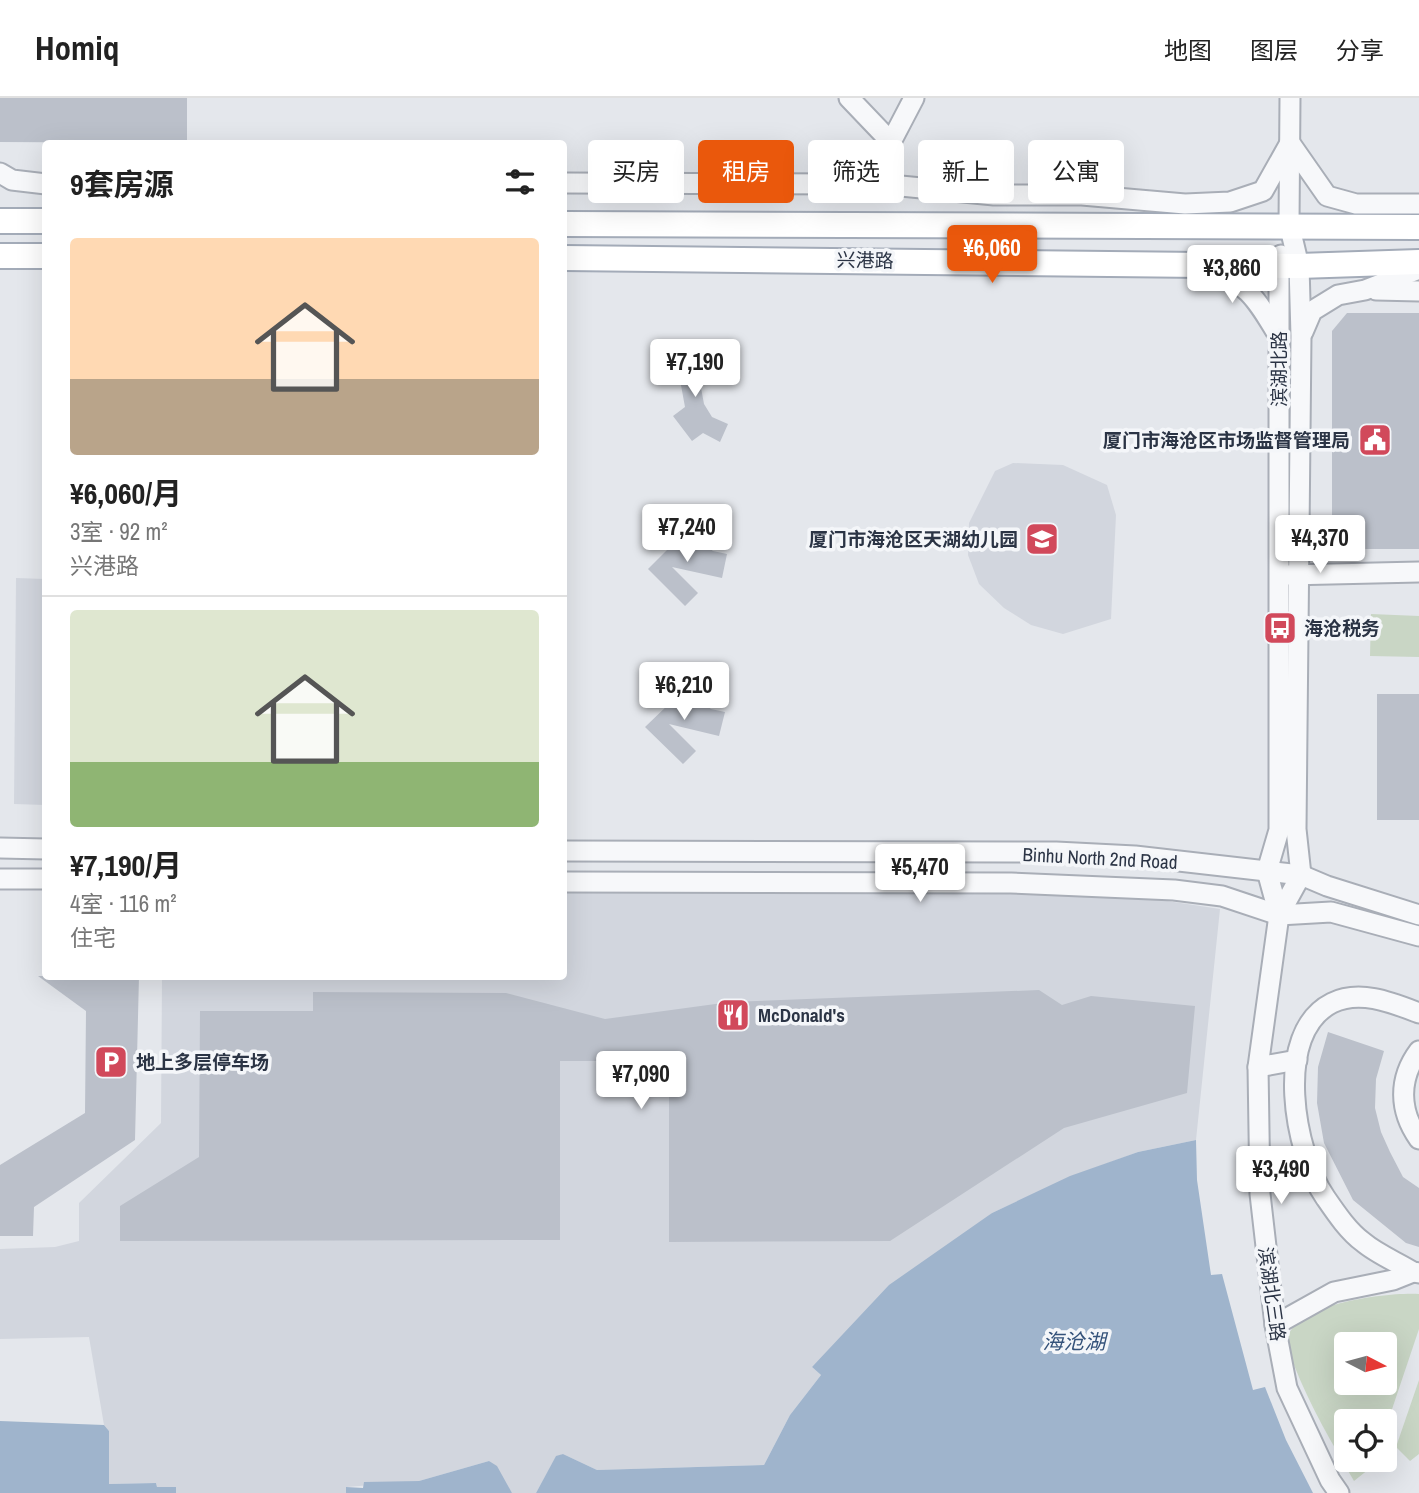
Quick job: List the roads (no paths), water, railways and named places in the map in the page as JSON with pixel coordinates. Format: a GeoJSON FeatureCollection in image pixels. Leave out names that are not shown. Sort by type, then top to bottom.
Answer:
{"type":"FeatureCollection","features":[{"type":"Feature","properties":{"kind":"main road"},"geometry":{"type":"LineString","coordinates":[[0,221],[42,221]]}},
{"type":"Feature","properties":{"kind":"main road","name":"兴港路"},"geometry":{"type":"LineString","coordinates":[[567,224],[1419,227]]}},
{"type":"Feature","properties":{"kind":"main road"},"geometry":{"type":"LineString","coordinates":[[0,256],[42,256]]}},
{"type":"Feature","properties":{"kind":"main road","name":"兴港路"},"geometry":{"type":"LineString","coordinates":[[567,258],[1190,265],[1419,262]]}},
{"type":"Feature","properties":{"kind":"street"},"geometry":{"type":"LineString","coordinates":[[849,98],[889,140]]}},
{"type":"Feature","properties":{"kind":"street"},"geometry":{"type":"LineString","coordinates":[[892,140],[914,98]]}},
{"type":"Feature","properties":{"kind":"street","name":"滨湖北路"},"geometry":{"type":"LineString","coordinates":[[1267,871],[1279,830],[1279,336],[1289,265],[1290,98]]}},
{"type":"Feature","properties":{"kind":"street"},"geometry":{"type":"LineString","coordinates":[[1124,199],[1185,204],[1230,202],[1263,191],[1290,143],[1327,196],[1356,204],[1419,206]]}},
{"type":"Feature","properties":{"kind":"street"},"geometry":{"type":"LineString","coordinates":[[0,173],[12,180],[42,184]]}},
{"type":"Feature","properties":{"kind":"street"},"geometry":{"type":"LineString","coordinates":[[567,183],[808,184]]}},
{"type":"Feature","properties":{"kind":"street"},"geometry":{"type":"LineString","coordinates":[[904,186],[993,195],[1028,195]]}},
{"type":"Feature","properties":{"kind":"street"},"geometry":{"type":"LineString","coordinates":[[1118,203],[1216,225]]}},
{"type":"Feature","properties":{"kind":"street"},"geometry":{"type":"LineString","coordinates":[[1190,265],[1227,275],[1257,299],[1279,336]]}},
{"type":"Feature","properties":{"kind":"street","name":"滨湖北路"},"geometry":{"type":"LineString","coordinates":[[1289,265],[1301,336],[1296,830],[1301,875]]}},
{"type":"Feature","properties":{"kind":"street"},"geometry":{"type":"LineString","coordinates":[[1365,290],[1419,269]]}},
{"type":"Feature","properties":{"kind":"street"},"geometry":{"type":"LineString","coordinates":[[1301,336],[1312,311],[1338,295],[1365,290],[1419,290]]}},
{"type":"Feature","properties":{"kind":"street"},"geometry":{"type":"LineString","coordinates":[[1280,575],[1419,572]]}},
{"type":"Feature","properties":{"kind":"street"},"geometry":{"type":"LineString","coordinates":[[0,848],[42,849]]}},
{"type":"Feature","properties":{"kind":"street","name":"Binhu North 2nd Road"},"geometry":{"type":"LineString","coordinates":[[567,851],[1056,852],[1135,856],[1301,875],[1419,915]]}},
{"type":"Feature","properties":{"kind":"street"},"geometry":{"type":"LineString","coordinates":[[1267,871],[1279,915]]}},
{"type":"Feature","properties":{"kind":"street"},"geometry":{"type":"LineString","coordinates":[[1279,915],[1301,875]]}},
{"type":"Feature","properties":{"kind":"street"},"geometry":{"type":"LineString","coordinates":[[0,879],[42,879]]}},
{"type":"Feature","properties":{"kind":"street","name":"Binhu North 2nd Road"},"geometry":{"type":"LineString","coordinates":[[567,882],[1011,884],[1174,890],[1222,896],[1279,915]]}},
{"type":"Feature","properties":{"kind":"street"},"geometry":{"type":"LineString","coordinates":[[1279,915],[1331,912],[1419,936]]}},
{"type":"Feature","properties":{"kind":"street","name":"滨湖北三路"},"geometry":{"type":"LineString","coordinates":[[1279,915],[1258,1067],[1260,1194],[1275,1325],[1287,1388],[1329,1480],[1339,1493]]}},
{"type":"Feature","properties":{"kind":"street"},"geometry":{"type":"LineString","coordinates":[[1416,1272],[1363,1242],[1323,1195],[1302,1146],[1294,1106],[1297,1060],[1304,1035],[1315,1017],[1332,1002],[1356,998],[1382,999],[1419,1013]]}},
{"type":"Feature","properties":{"kind":"street"},"geometry":{"type":"LineString","coordinates":[[1419,1051],[1411,1062],[1404,1083],[1404,1105],[1410,1126],[1419,1139]]}},
{"type":"Feature","properties":{"kind":"street"},"geometry":{"type":"LineString","coordinates":[[1258,1067],[1297,1060]]}},
{"type":"Feature","properties":{"kind":"street"},"geometry":{"type":"LineString","coordinates":[[1275,1325],[1334,1292],[1416,1272]]}},
{"type":"Feature","properties":{"kind":"water","name":"海沧湖"},"geometry":{"type":"Polygon","coordinates":[[[1196,1140],[1197,1180],[1211,1275],[1222,1274],[1253,1390],[1265,1387],[1286,1440],[1313,1493],[536,1493],[556,1456],[563,1454],[597,1470],[764,1465],[790,1415],[821,1375],[812,1367],[889,1285],[992,1213],[1070,1176],[1138,1152],[1196,1140]]]}},
{"type":"Feature","properties":{"kind":"water"},"geometry":{"type":"Polygon","coordinates":[[[0,1421],[104,1425],[109,1431],[109,1484],[156,1483],[157,1487],[176,1487],[176,1493],[0,1493],[0,1421]]]}},
{"type":"Feature","properties":{"kind":"water"},"geometry":{"type":"Polygon","coordinates":[[[489,1461],[497,1466],[512,1493],[346,1493],[346,1487],[363,1488],[364,1482],[419,1481],[489,1461]]]}},
{"type":"Feature","properties":{"kind":"place","name":"厦门市海沧区市场监督管理局"},"geometry":{"type":"Point","coordinates":[1375,440]}},
{"type":"Feature","properties":{"kind":"place","name":"厦门市海沧区天湖幼儿园"},"geometry":{"type":"Point","coordinates":[1042,539]}},
{"type":"Feature","properties":{"kind":"place","name":"海沧税务"},"geometry":{"type":"Point","coordinates":[1280,628]}},
{"type":"Feature","properties":{"kind":"place","name":"McDonald's"},"geometry":{"type":"Point","coordinates":[733,1015]}},
{"type":"Feature","properties":{"kind":"place","name":"地上多层停车场"},"geometry":{"type":"Point","coordinates":[111,1062]}}]}
